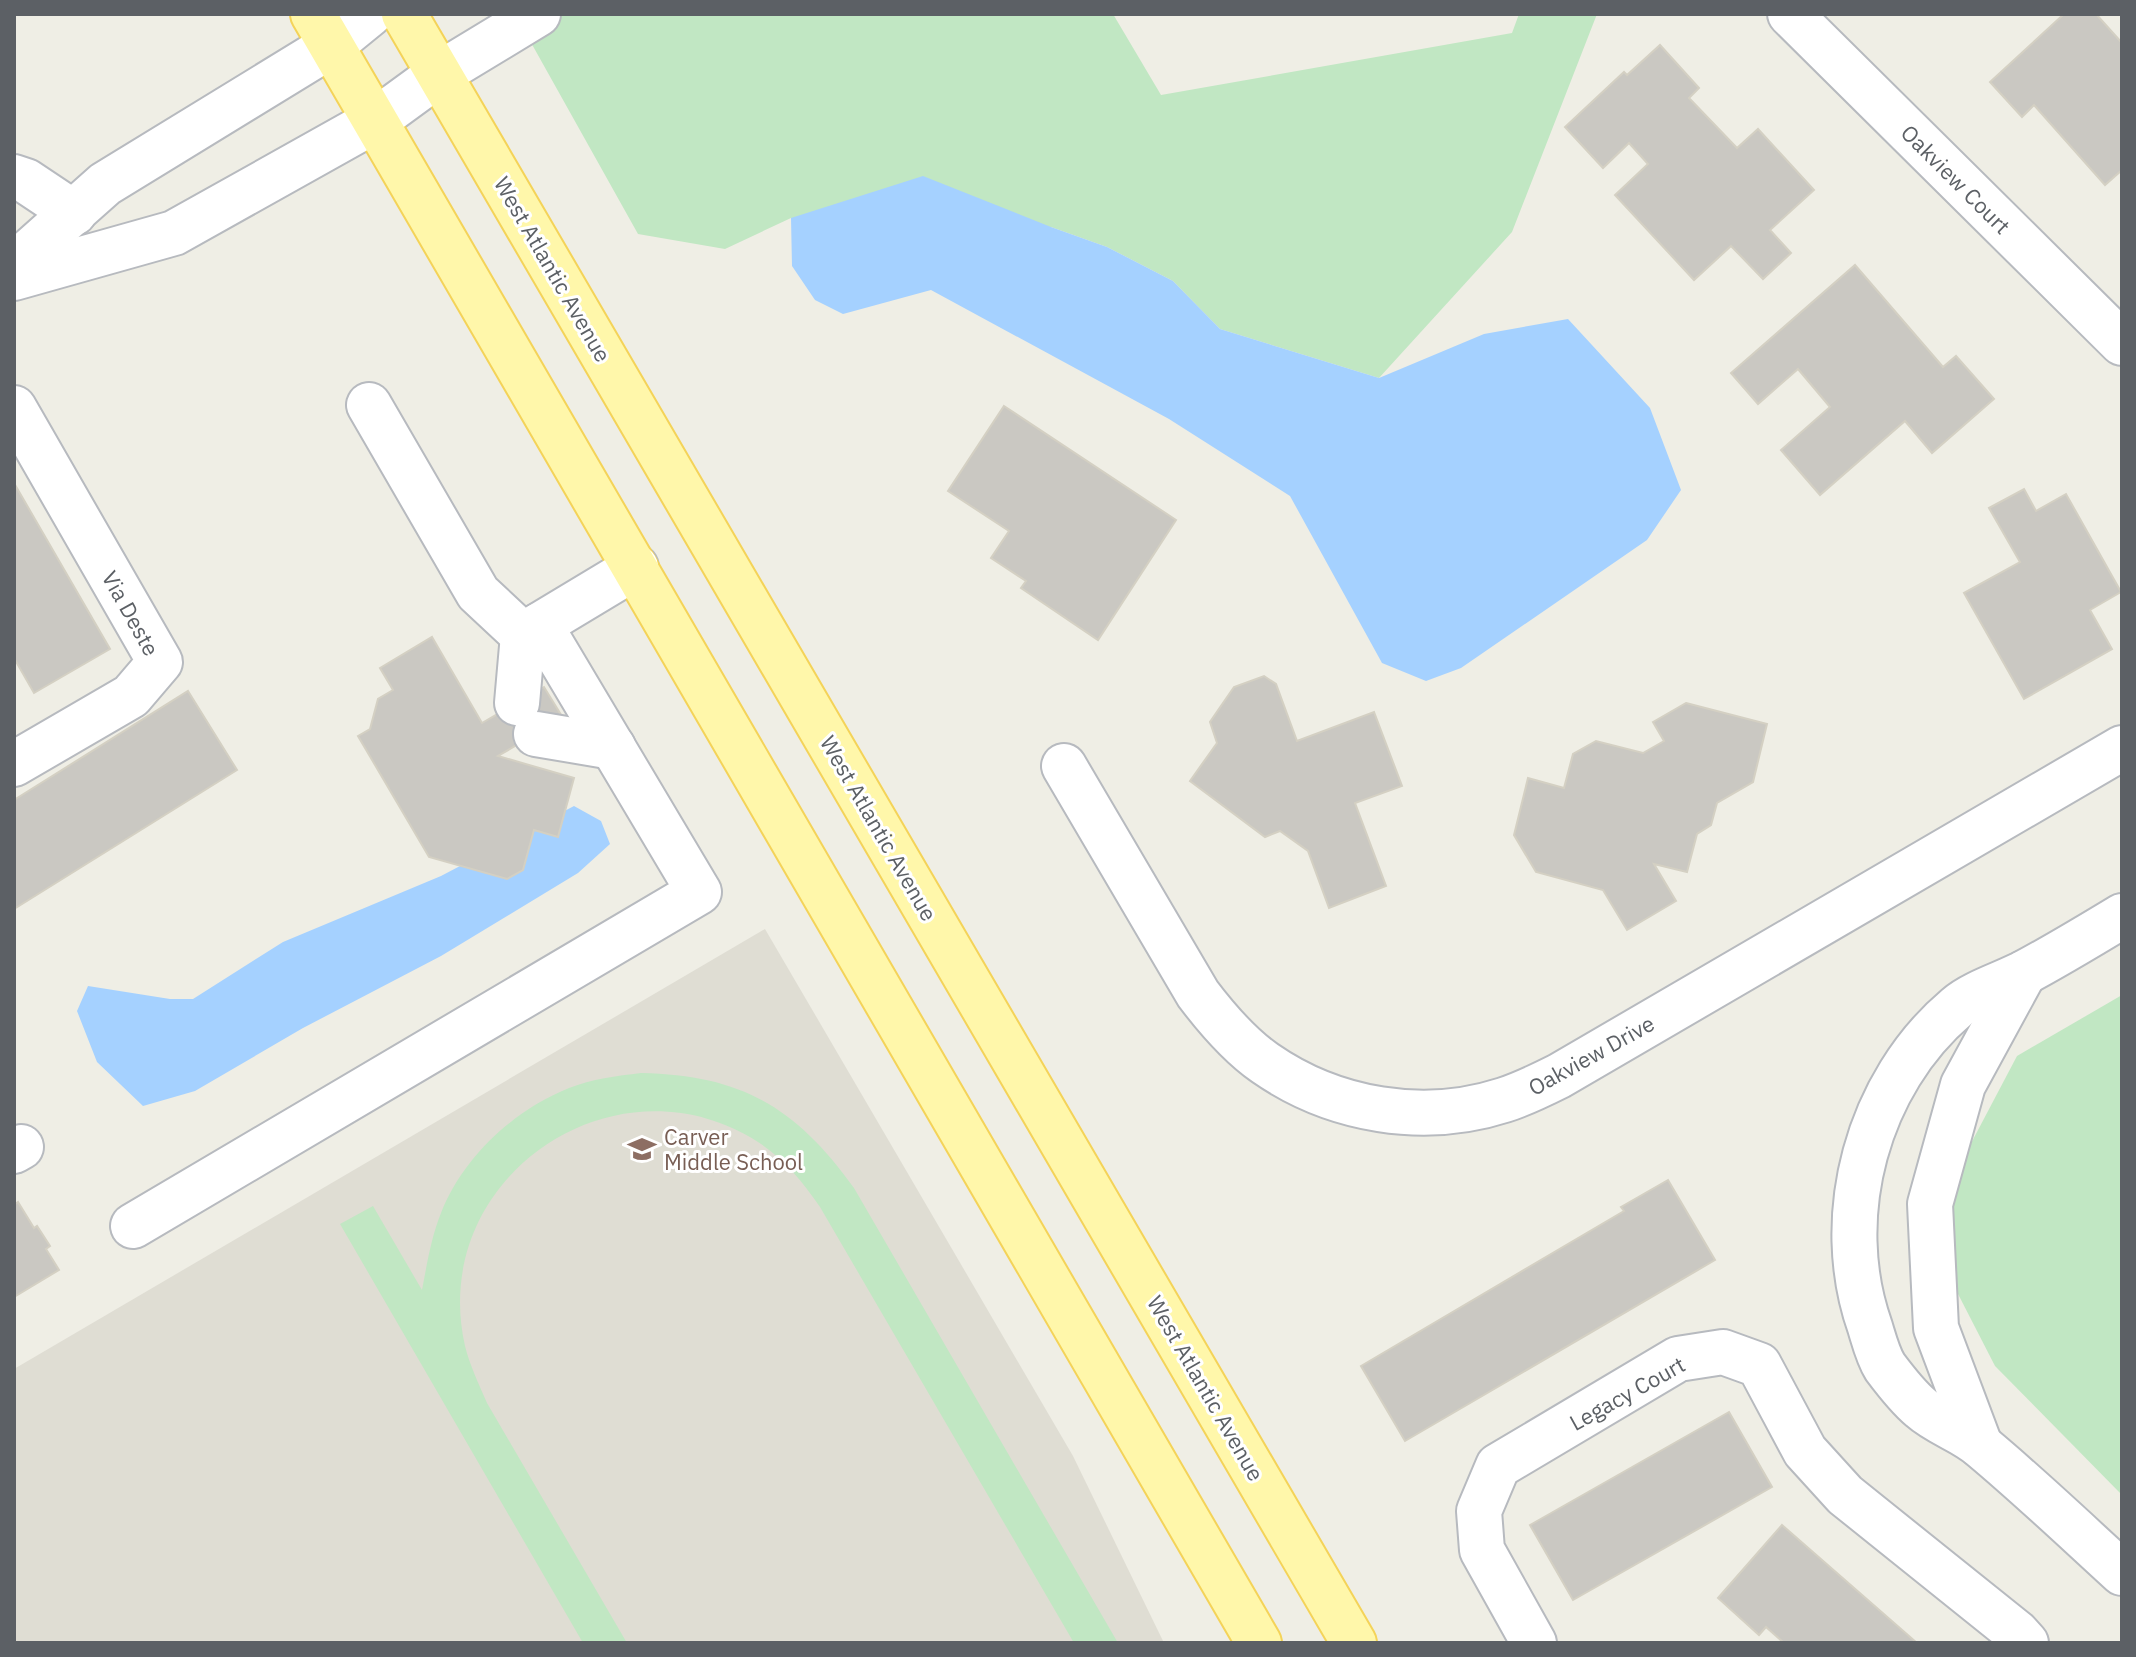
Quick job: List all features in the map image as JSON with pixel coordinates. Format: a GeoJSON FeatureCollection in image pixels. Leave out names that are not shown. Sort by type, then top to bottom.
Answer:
{"type":"FeatureCollection","features":[{"type":"Feature","properties":{"kind":"main road","name":"West Atlantic Avenue"},"geometry":{"type":"LineString","coordinates":[[404,14],[1354,1643]]}},
{"type":"Feature","properties":{"kind":"main road"},"geometry":{"type":"LineString","coordinates":[[322,30],[1259,1643]]}},
{"type":"Feature","properties":{"kind":"street"},"geometry":{"type":"LineString","coordinates":[[14,265],[105,184],[322,30],[370,14]]}},
{"type":"Feature","properties":{"kind":"street"},"geometry":{"type":"LineString","coordinates":[[14,278],[174,233],[376,120],[439,74],[538,14]]}},
{"type":"Feature","properties":{"kind":"street","name":"Oakview Court"},"geometry":{"type":"LineString","coordinates":[[1790,14],[2122,343]]}},
{"type":"Feature","properties":{"kind":"street"},"geometry":{"type":"LineString","coordinates":[[14,177],[26,181],[74,213]]}},
{"type":"Feature","properties":{"kind":"street"},"geometry":{"type":"LineString","coordinates":[[133,1226],[699,892],[613,747],[532,630],[478,593],[369,405]]}},
{"type":"Feature","properties":{"kind":"street","name":"Via Deste"},"geometry":{"type":"LineString","coordinates":[[14,408],[160,662],[131,696],[14,764]]}},
{"type":"Feature","properties":{"kind":"street"},"geometry":{"type":"LineString","coordinates":[[532,630],[636,567]]}},
{"type":"Feature","properties":{"kind":"street"},"geometry":{"type":"LineString","coordinates":[[532,630],[526,718],[613,747]]}},
{"type":"Feature","properties":{"kind":"street","name":"Oakview Drive"},"geometry":{"type":"LineString","coordinates":[[1064,766],[1198,994],[1216,1019],[1262,1061],[1317,1092],[1347,1102],[1393,1111],[1440,1112],[1502,1101],[1559,1076],[2122,748]]}},
{"type":"Feature","properties":{"kind":"street"},"geometry":{"type":"LineString","coordinates":[[2122,916],[2024,973],[1960,1004],[1914,1052],[1896,1079],[1869,1139],[1855,1203],[1853,1236],[1861,1303],[1883,1365],[1921,1408],[1980,1445],[2122,1573]]}},
{"type":"Feature","properties":{"kind":"street"},"geometry":{"type":"LineString","coordinates":[[1980,1445],[1936,1328],[1930,1204],[1963,1085],[2024,973]]}},
{"type":"Feature","properties":{"kind":"street","name":"Legacy Court"},"geometry":{"type":"LineString","coordinates":[[1534,1643],[1482,1550],[1479,1511],[1498,1466],[1678,1359],[1723,1352],[1759,1365],[1805,1451],[1845,1495],[2026,1643]]}},
{"type":"Feature","properties":{"kind":"shaded area","name":"Carver Middle School"},"geometry":{"type":"Polygon","coordinates":[[[765,929],[1073,1456],[1164,1643],[14,1643],[14,1369],[765,929]]]}},
{"type":"Feature","properties":{"kind":"green space"},"geometry":{"type":"Polygon","coordinates":[[[515,14],[1113,14],[1161,95],[1512,33],[1519,14],[1597,14],[1512,232],[1379,378],[1220,329],[1173,281],[1107,247],[1051,227],[791,218],[725,249],[638,234],[515,14]]]}},
{"type":"Feature","properties":{"kind":"green space"},"geometry":{"type":"Polygon","coordinates":[[[2122,995],[2122,1495],[1995,1366],[1957,1292],[1948,1187],[2017,1056],[2122,995]]]}},
{"type":"Feature","properties":{"kind":"green space"},"geometry":{"type":"Polygon","coordinates":[[[641,1073],[708,1080],[737,1089],[787,1117],[832,1160],[854,1188],[1118,1643],[1074,1643],[820,1207],[792,1172],[758,1142],[703,1118],[646,1112],[592,1122],[543,1147],[503,1184],[474,1231],[461,1286],[465,1346],[487,1403],[627,1643],[583,1643],[340,1224],[373,1206],[422,1290],[441,1213],[463,1173],[493,1138],[529,1109],[569,1088],[595,1080],[641,1073]]]}},
{"type":"Feature","properties":{"kind":"water"},"geometry":{"type":"Polygon","coordinates":[[[923,176],[1107,247],[1173,281],[1220,329],[1379,378],[1484,334],[1568,319],[1650,408],[1681,490],[1647,540],[1461,668],[1426,681],[1382,663],[1290,496],[1169,419],[931,290],[843,314],[815,300],[792,266],[791,218],[923,176]]]}},
{"type":"Feature","properties":{"kind":"water"},"geometry":{"type":"Polygon","coordinates":[[[574,806],[601,821],[610,844],[578,873],[441,956],[303,1028],[195,1091],[143,1106],[97,1062],[77,1011],[88,986],[170,999],[193,999],[283,942],[441,876],[574,806]]]}},
{"type":"Feature","properties":{"kind":"building"},"geometry":{"type":"Polygon","coordinates":[[[2064,14],[2096,14],[2122,43],[2122,170],[2105,185],[2034,105],[2022,117],[1990,82],[2064,14]]]}},
{"type":"Feature","properties":{"kind":"building"},"geometry":{"type":"Polygon","coordinates":[[[1660,45],[1699,88],[1689,98],[1737,148],[1758,129],[1814,190],[1770,230],[1791,253],[1763,279],[1731,246],[1694,280],[1615,195],[1648,164],[1629,143],[1603,168],[1565,127],[1624,72],[1627,75],[1660,45]]]}},
{"type":"Feature","properties":{"kind":"building"},"geometry":{"type":"Polygon","coordinates":[[[1855,265],[1943,367],[1956,356],[1994,399],[1932,453],[1905,421],[1820,495],[1781,450],[1830,407],[1798,369],[1758,404],[1731,373],[1855,265]]]}},
{"type":"Feature","properties":{"kind":"building"},"geometry":{"type":"Polygon","coordinates":[[[1004,406],[1176,520],[1098,640],[1021,588],[1026,581],[991,558],[1009,531],[948,491],[1004,406]]]}},
{"type":"Feature","properties":{"kind":"building"},"geometry":{"type":"Polygon","coordinates":[[[14,483],[110,649],[34,693],[14,658],[14,483]]]}},
{"type":"Feature","properties":{"kind":"building"},"geometry":{"type":"Polygon","coordinates":[[[2024,489],[2036,511],[2066,494],[2121,592],[2090,610],[2112,649],[2024,699],[1964,593],[2020,562],[1989,508],[2024,489]]]}},
{"type":"Feature","properties":{"kind":"building"},"geometry":{"type":"Polygon","coordinates":[[[432,637],[482,723],[544,687],[563,718],[498,756],[574,778],[558,837],[534,830],[523,870],[507,879],[429,857],[358,736],[370,729],[378,699],[393,690],[380,668],[432,637]]]}},
{"type":"Feature","properties":{"kind":"building"},"geometry":{"type":"Polygon","coordinates":[[[1264,676],[1276,684],[1297,741],[1374,712],[1402,786],[1355,803],[1386,886],[1329,908],[1308,851],[1280,831],[1265,837],[1190,781],[1217,743],[1210,722],[1234,687],[1264,676]]]}},
{"type":"Feature","properties":{"kind":"building"},"geometry":{"type":"Polygon","coordinates":[[[188,691],[237,770],[14,909],[14,800],[188,691]]]}},
{"type":"Feature","properties":{"kind":"building"},"geometry":{"type":"Polygon","coordinates":[[[1686,703],[1767,724],[1753,782],[1717,803],[1711,825],[1697,834],[1687,872],[1654,864],[1676,901],[1627,930],[1603,890],[1536,872],[1514,835],[1528,778],[1564,788],[1573,754],[1596,741],[1643,753],[1664,741],[1653,722],[1686,703]]]}},
{"type":"Feature","properties":{"kind":"building"},"geometry":{"type":"Polygon","coordinates":[[[1668,1180],[1715,1260],[1405,1441],[1361,1366],[1624,1211],[1621,1207],[1668,1180]]]}},
{"type":"Feature","properties":{"kind":"building"},"geometry":{"type":"Polygon","coordinates":[[[18,1202],[50,1246],[46,1249],[59,1270],[14,1297],[14,1205],[18,1202]]]}},
{"type":"Feature","properties":{"kind":"building"},"geometry":{"type":"Polygon","coordinates":[[[1729,1412],[1772,1487],[1573,1600],[1530,1525],[1729,1412]]]}},
{"type":"Feature","properties":{"kind":"building"},"geometry":{"type":"Polygon","coordinates":[[[1782,1525],[1917,1643],[1784,1643],[1766,1627],[1759,1635],[1718,1598],[1782,1525]]]}},
{"type":"Feature","properties":{"kind":"place","name":"Carver Middle School"},"geometry":{"type":"Point","coordinates":[642,1149]}}]}
